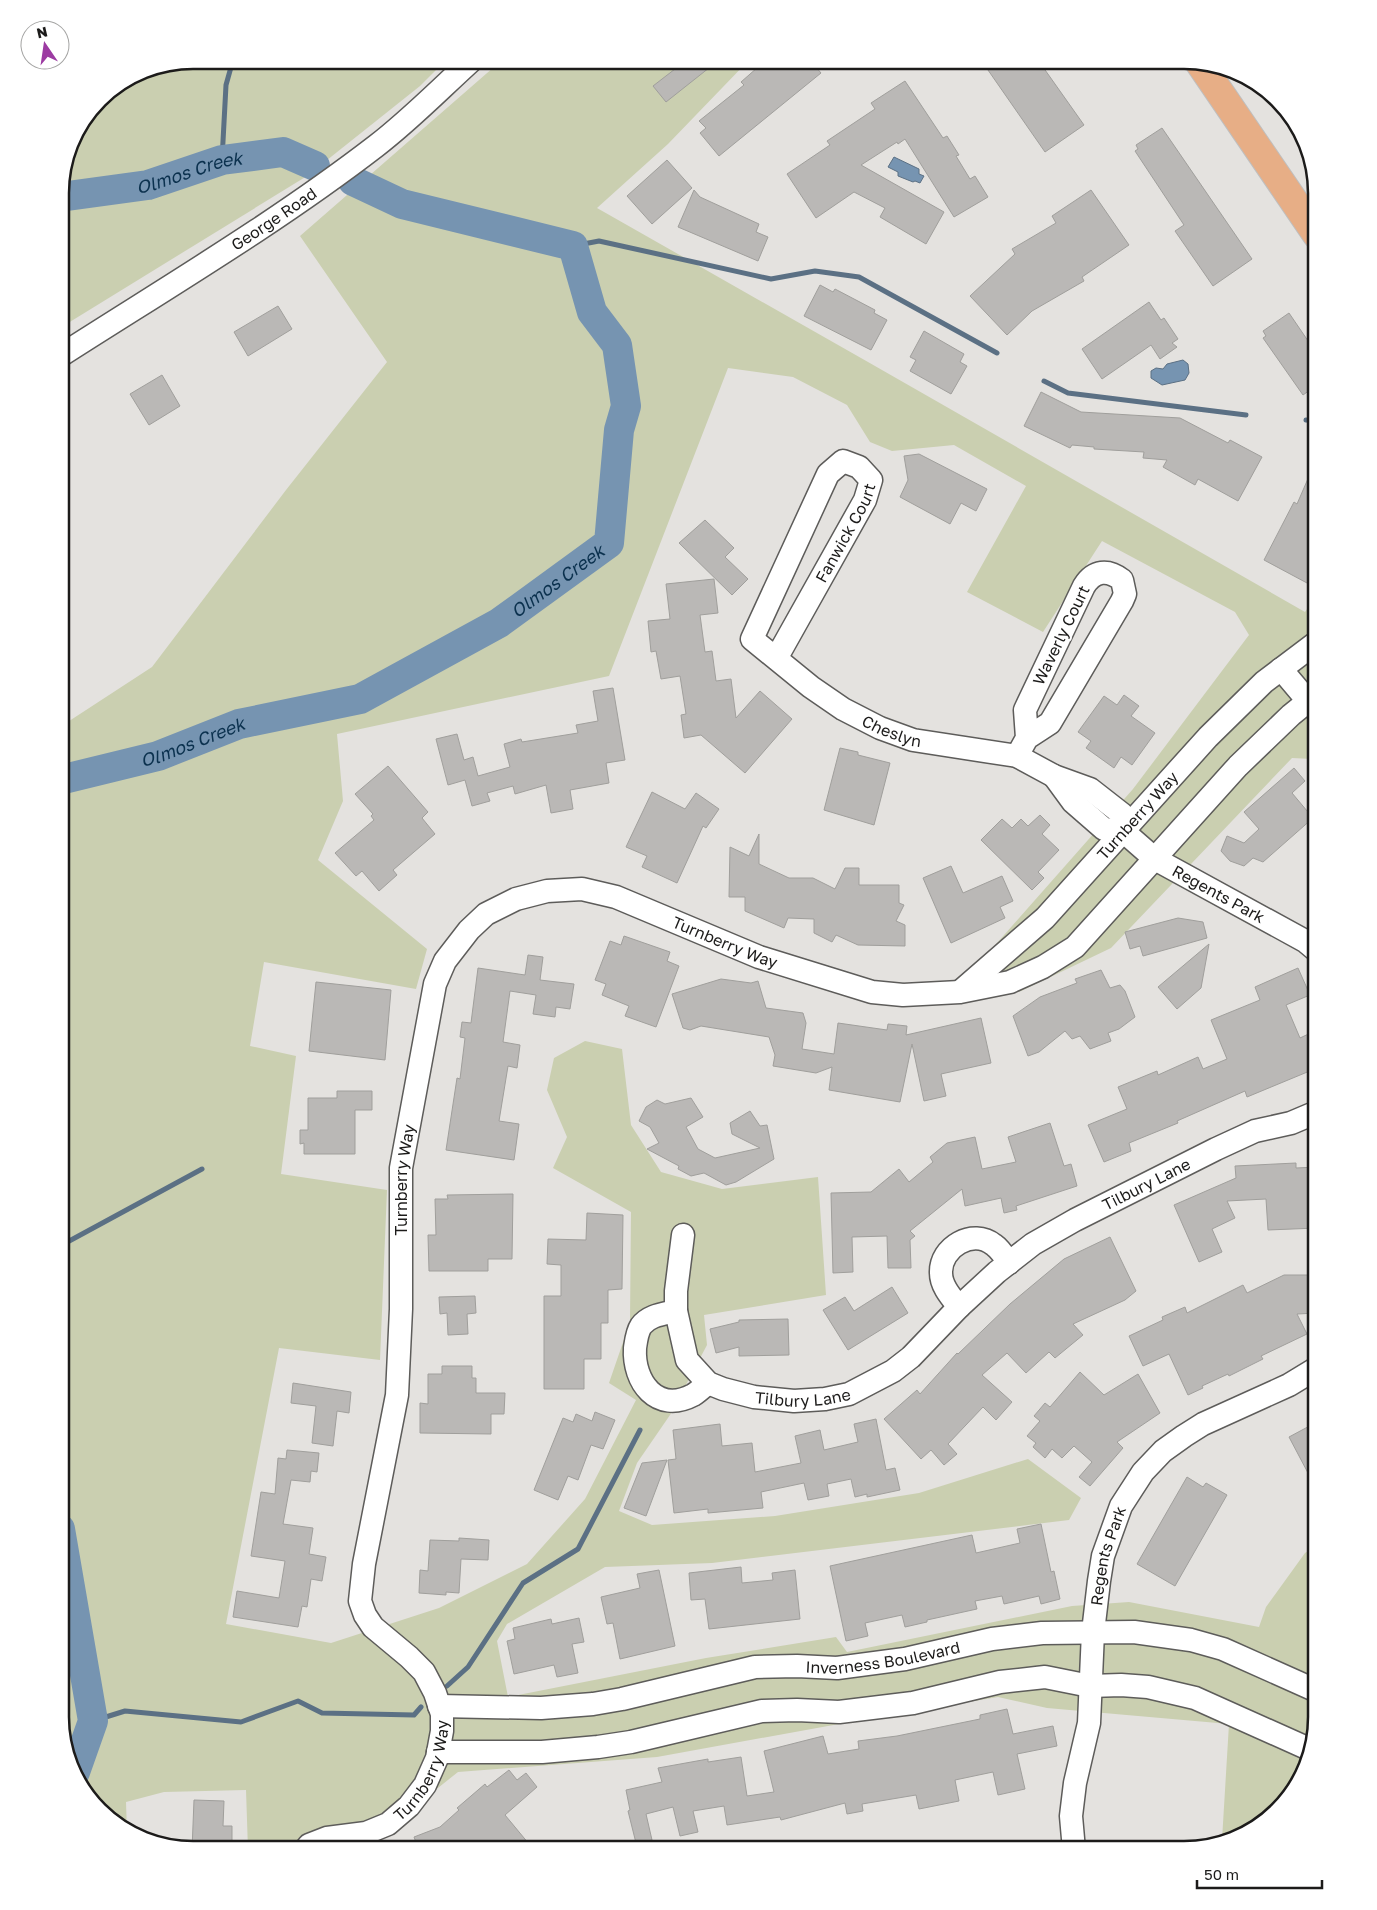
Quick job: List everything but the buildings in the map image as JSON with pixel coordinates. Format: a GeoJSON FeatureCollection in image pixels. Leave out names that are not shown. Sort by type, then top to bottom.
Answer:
{"type":"FeatureCollection","features":[{"type":"Feature","properties":{"kind":"main road"},"geometry":{"type":"LineString","coordinates":[[1205,71],[1308,222]]}},
{"type":"Feature","properties":{"kind":"street","name":"George Road"},"geometry":{"type":"LineString","coordinates":[[69,350],[257,230],[328,182],[378,145],[462,69]]}},
{"type":"Feature","properties":{"kind":"street","name":"Fanwick Court"},"geometry":{"type":"LineString","coordinates":[[752,639],[828,474],[843,462],[858,467],[871,480],[865,500],[777,657]]}},
{"type":"Feature","properties":{"kind":"street","name":"Waverly Court"},"geometry":{"type":"LineString","coordinates":[[1100,573],[1113,573],[1122,580],[1125,594],[1122,601],[1050,723],[1022,747],[1025,710],[1084,586],[1089,578],[1100,573]]}},
{"type":"Feature","properties":{"kind":"street","name":"Cheslyn"},"geometry":{"type":"LineString","coordinates":[[752,639],[777,657],[811,687],[843,709],[880,728],[913,740],[1022,747],[1054,776],[1073,802],[1104,830],[1123,831]]}},
{"type":"Feature","properties":{"kind":"street","name":"Turnberry Way"},"geometry":{"type":"LineString","coordinates":[[960,992],[1045,918],[1208,737],[1264,682],[1308,649]]}},
{"type":"Feature","properties":{"kind":"street"},"geometry":{"type":"LineString","coordinates":[[1281,669],[1308,694]]}},
{"type":"Feature","properties":{"kind":"street","name":"Turnberry Way"},"geometry":{"type":"LineString","coordinates":[[319,1841],[366,1832],[388,1824],[409,1806],[425,1785],[438,1752],[442,1731],[442,1714],[435,1693],[424,1672],[409,1657],[373,1628],[360,1601],[364,1564],[396,1395],[401,1309],[401,1168],[435,984],[445,961],[469,930],[486,914],[516,898],[547,890],[582,890],[616,897],[759,957],[872,992],[903,995],[960,992],[1010,982],[1044,967],[1075,947],[1238,766],[1308,701]]}},
{"type":"Feature","properties":{"kind":"street","name":"Regents Park"},"geometry":{"type":"LineString","coordinates":[[1123,831],[1155,859],[1308,944]]}},
{"type":"Feature","properties":{"kind":"street","name":"Tilbury Lane"},"geometry":{"type":"LineString","coordinates":[[708,1383],[754,1397],[794,1401],[825,1399],[849,1394],[893,1371],[911,1357],[959,1307],[1033,1244],[1075,1220],[1216,1148],[1255,1131],[1291,1123],[1308,1116]]}},
{"type":"Feature","properties":{"kind":"street","name":"Tilbury Lane"},"geometry":{"type":"LineString","coordinates":[[1291,1123],[1308,1126]]}},
{"type":"Feature","properties":{"kind":"street"},"geometry":{"type":"LineString","coordinates":[[676,1311],[654,1316],[641,1326],[636,1339],[635,1359],[639,1376],[648,1392],[664,1400],[681,1399],[693,1395],[708,1383],[687,1360],[676,1311],[676,1291],[683,1235]]}},
{"type":"Feature","properties":{"kind":"street"},"geometry":{"type":"LineString","coordinates":[[959,1307],[944,1286],[941,1274],[942,1260],[951,1246],[966,1240],[984,1240],[994,1245],[1010,1263]]}},
{"type":"Feature","properties":{"kind":"street","name":"Regents Park"},"geometry":{"type":"LineString","coordinates":[[1073,1841],[1072,1816],[1075,1783],[1088,1722],[1093,1632],[1103,1556],[1121,1506],[1143,1472],[1163,1451],[1204,1424],[1289,1385],[1308,1373]]}},
{"type":"Feature","properties":{"kind":"street","name":"Inverness Boulevard"},"geometry":{"type":"LineString","coordinates":[[439,1706],[541,1708],[593,1704],[756,1668],[798,1666],[837,1668],[905,1659],[992,1639],[1042,1633],[1134,1632],[1191,1640],[1223,1649],[1308,1688]]}},
{"type":"Feature","properties":{"kind":"street"},"geometry":{"type":"LineString","coordinates":[[438,1752],[542,1752],[598,1747],[631,1742],[762,1712],[797,1710],[839,1712],[913,1703],[1000,1682],[1045,1677],[1090,1686],[1121,1685],[1148,1687],[1195,1698],[1304,1747]]}},
{"type":"Feature","properties":{"kind":"green space"},"geometry":{"type":"Polygon","coordinates":[[[185,69],[437,69],[420,86],[307,176],[69,322],[69,185],[73,161],[78,145],[94,117],[124,90],[145,78],[169,71],[185,69]]]}},
{"type":"Feature","properties":{"kind":"green space"},"geometry":{"type":"Polygon","coordinates":[[[492,69],[740,69],[668,144],[597,208],[1305,612],[1308,608],[1308,759],[1292,758],[1111,948],[1019,992],[989,952],[1133,789],[1249,635],[1235,612],[1102,541],[1043,632],[967,592],[1026,486],[954,445],[892,451],[870,442],[847,405],[793,377],[728,368],[609,676],[337,734],[343,801],[318,860],[427,949],[416,989],[264,962],[250,1046],[296,1056],[281,1174],[387,1190],[380,1360],[279,1348],[226,1624],[331,1643],[439,1608],[527,1564],[585,1499],[636,1400],[609,1383],[630,1322],[631,1212],[553,1168],[567,1137],[547,1090],[554,1058],[585,1041],[622,1049],[631,1125],[661,1172],[722,1189],[818,1177],[826,1295],[704,1315],[707,1345],[670,1415],[637,1463],[619,1511],[652,1525],[775,1516],[919,1493],[1028,1459],[1081,1498],[1069,1520],[712,1563],[605,1567],[507,1624],[497,1641],[508,1697],[706,1658],[836,1637],[847,1652],[1072,1606],[1129,1602],[1259,1627],[1266,1607],[1308,1551],[1308,1717],[1304,1749],[1299,1765],[1283,1793],[1260,1816],[1246,1825],[1222,1835],[1229,1724],[1047,1708],[998,1697],[657,1757],[458,1772],[371,1841],[248,1841],[246,1790],[164,1792],[126,1802],[127,1822],[105,1805],[85,1779],[73,1749],[69,1717],[69,721],[152,667],[286,490],[387,362],[300,236],[492,69]]]}},
{"type":"Feature","properties":{"kind":"water"},"geometry":{"type":"Polygon","coordinates":[[[894,157],[919,169],[919,174],[924,176],[920,183],[898,176],[898,172],[888,167],[894,157]]]}},
{"type":"Feature","properties":{"kind":"water"},"geometry":{"type":"Polygon","coordinates":[[[1183,360],[1188,364],[1189,373],[1185,380],[1162,385],[1151,378],[1151,371],[1156,368],[1163,369],[1167,364],[1183,360]]]}},
{"type":"Feature","properties":{"kind":"waterway"},"geometry":{"type":"LineString","coordinates":[[222,160],[226,85],[230,69]]}},
{"type":"Feature","properties":{"kind":"waterway","name":"Olmos Creek"},"geometry":{"type":"LineString","coordinates":[[69,196],[148,185],[222,160],[283,152],[315,166]]}},
{"type":"Feature","properties":{"kind":"waterway","name":"Olmos Creek"},"geometry":{"type":"LineString","coordinates":[[69,778],[158,756],[239,724],[360,699],[499,623],[609,543],[619,430],[626,406],[617,345],[592,312],[573,246],[402,204],[353,181]]}},
{"type":"Feature","properties":{"kind":"waterway"},"geometry":{"type":"LineString","coordinates":[[573,246],[599,241],[771,279],[815,271],[859,277],[997,353]]}},
{"type":"Feature","properties":{"kind":"waterway"},"geometry":{"type":"LineString","coordinates":[[1044,381],[1068,393],[1246,415]]}},
{"type":"Feature","properties":{"kind":"waterway"},"geometry":{"type":"LineString","coordinates":[[69,1241],[202,1169]]}},
{"type":"Feature","properties":{"kind":"waterway"},"geometry":{"type":"LineString","coordinates":[[447,1686],[468,1667],[523,1583],[578,1549],[640,1430]]}},
{"type":"Feature","properties":{"kind":"waterway","name":"Olmos Creek"},"geometry":{"type":"LineString","coordinates":[[69,1581],[93,1721],[78,1764]]}},
{"type":"Feature","properties":{"kind":"waterway"},"geometry":{"type":"LineString","coordinates":[[93,1721],[125,1711],[241,1722],[298,1701],[322,1713],[414,1715],[421,1707]]}}]}
